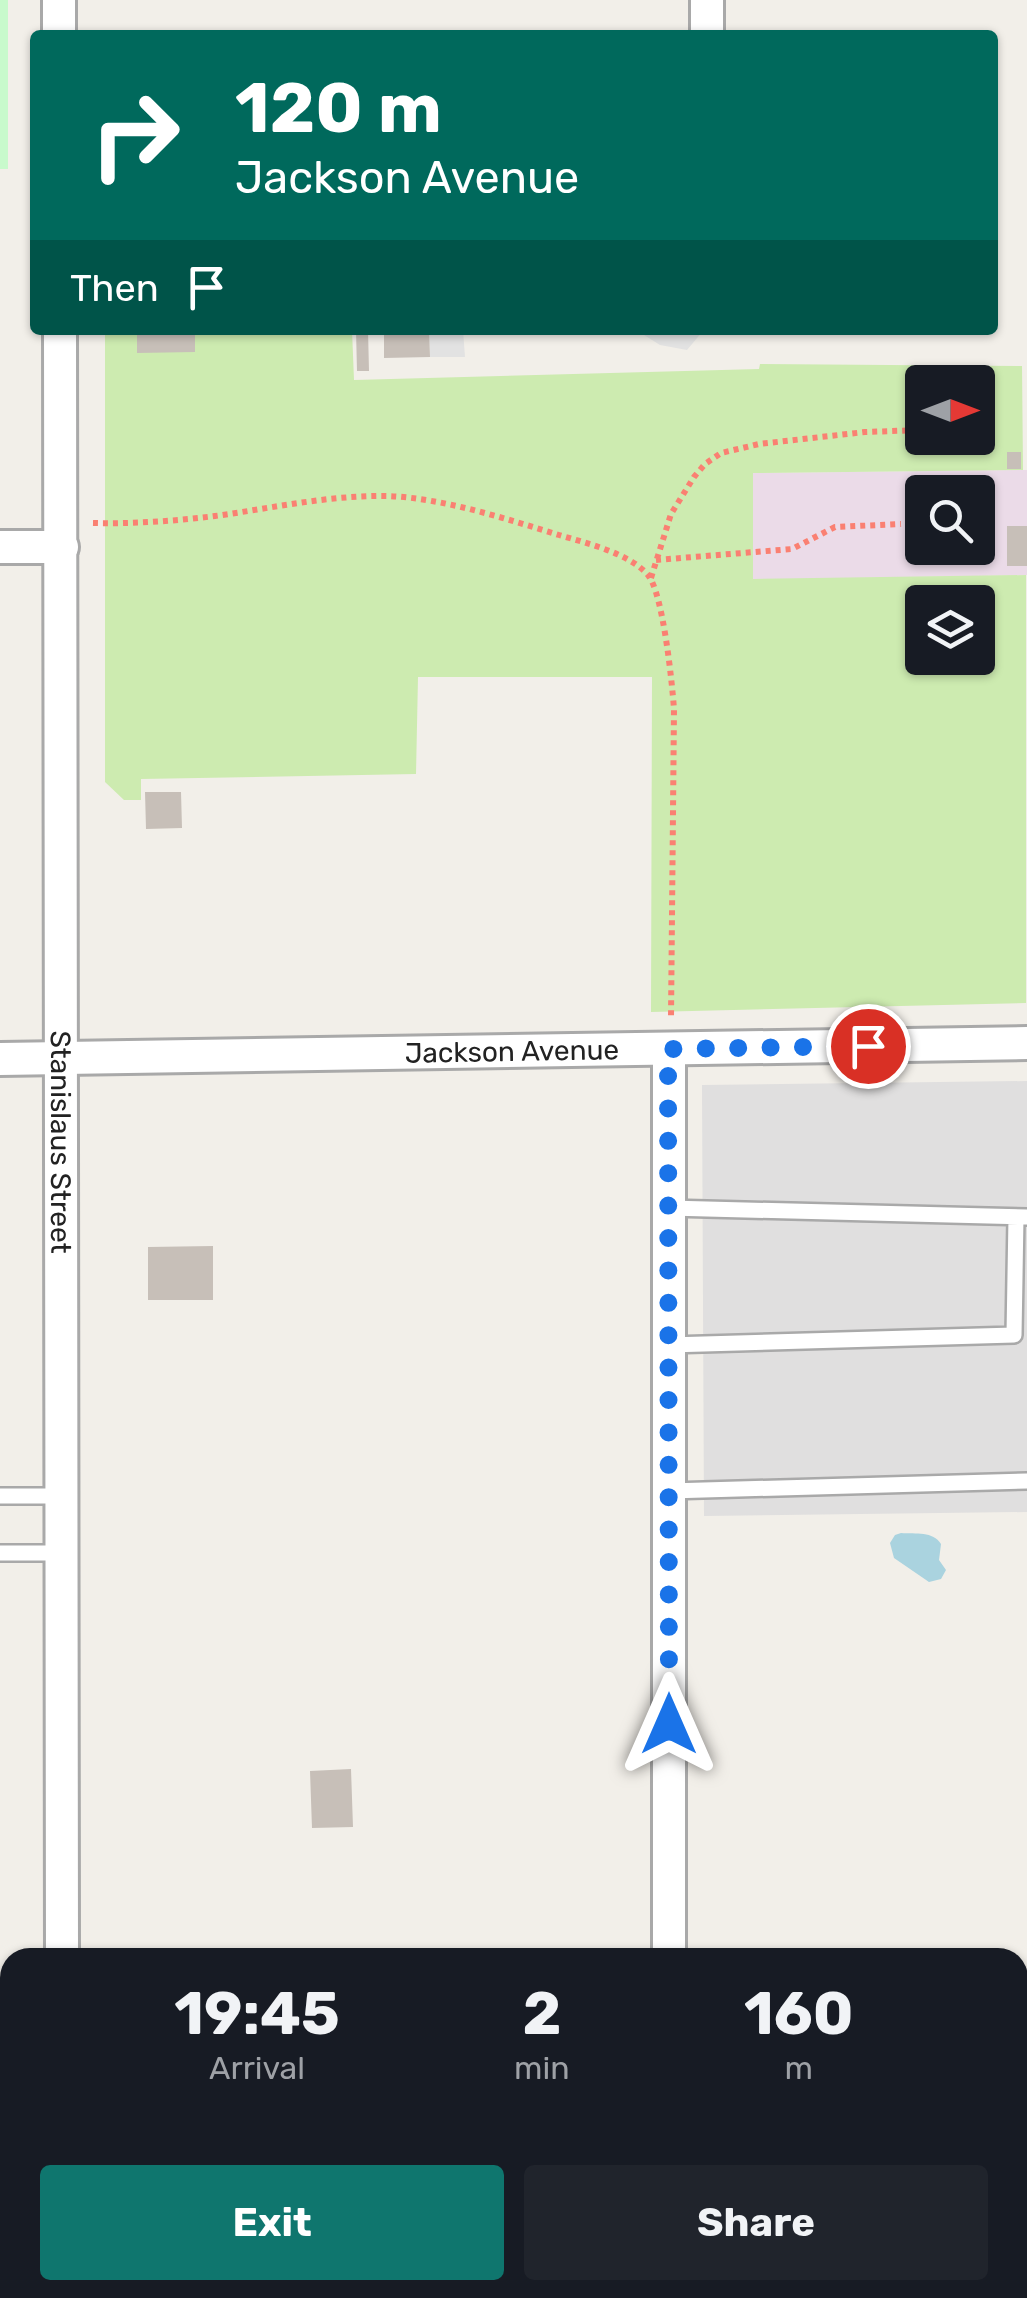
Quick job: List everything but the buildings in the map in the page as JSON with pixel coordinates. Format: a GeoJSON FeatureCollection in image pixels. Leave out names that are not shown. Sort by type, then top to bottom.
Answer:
{"type":"FeatureCollection","features":[{"type":"Feature","properties":{"kind":"street"},"geometry":{"type":"LineString","coordinates":[[59,0],[59,30]]}},
{"type":"Feature","properties":{"kind":"street"},"geometry":{"type":"LineString","coordinates":[[707,0],[707,30]]}},
{"type":"Feature","properties":{"kind":"street","name":"Stanislaus Street"},"geometry":{"type":"LineString","coordinates":[[60,335],[62,1948]]}},
{"type":"Feature","properties":{"kind":"street"},"geometry":{"type":"LineString","coordinates":[[0,547],[61,535]]}},
{"type":"Feature","properties":{"kind":"street","name":"Jackson Avenue"},"geometry":{"type":"LineString","coordinates":[[0,1059],[1027,1043]]}},
{"type":"Feature","properties":{"kind":"street"},"geometry":{"type":"LineString","coordinates":[[668,1049],[669,1948]]}},
{"type":"Feature","properties":{"kind":"lane"},"geometry":{"type":"LineString","coordinates":[[668,1208],[1022,1217],[1014,1335],[668,1345]]}},
{"type":"Feature","properties":{"kind":"lane"},"geometry":{"type":"LineString","coordinates":[[668,1491],[1027,1480]]}},
{"type":"Feature","properties":{"kind":"lane"},"geometry":{"type":"LineString","coordinates":[[0,1496],[62,1496]]}},
{"type":"Feature","properties":{"kind":"lane"},"geometry":{"type":"LineString","coordinates":[[0,1553],[62,1553]]}},
{"type":"Feature","properties":{"kind":"path"},"geometry":{"type":"LineString","coordinates":[[668,1049],[672,1004],[674,708],[669,658],[651,578],[671,514],[694,476],[721,453],[759,444],[905,431]]}},
{"type":"Feature","properties":{"kind":"path"},"geometry":{"type":"LineString","coordinates":[[61,535],[110,524],[214,516],[292,502],[392,496],[470,510],[590,544],[635,563],[651,578]]}},
{"type":"Feature","properties":{"kind":"path"},"geometry":{"type":"LineString","coordinates":[[656,560],[792,549],[834,527],[901,524]]}},
{"type":"Feature","properties":{"kind":"shaded area"},"geometry":{"type":"Polygon","coordinates":[[[429,335],[463,335],[465,357],[430,357],[429,335]]]}},
{"type":"Feature","properties":{"kind":"shaded area"},"geometry":{"type":"Polygon","coordinates":[[[644,335],[700,335],[687,350],[660,345],[644,335]]]}},
{"type":"Feature","properties":{"kind":"shaded area"},"geometry":{"type":"Polygon","coordinates":[[[1027,470],[1027,575],[753,580],[753,473],[1027,470]]]}},
{"type":"Feature","properties":{"kind":"shaded area"},"geometry":{"type":"Polygon","coordinates":[[[1027,1081],[1027,1512],[704,1516],[702,1085],[1027,1081]]]}},
{"type":"Feature","properties":{"kind":"green space"},"geometry":{"type":"Polygon","coordinates":[[[0,0],[8,0],[8,169],[0,169],[0,0]]]}},
{"type":"Feature","properties":{"kind":"green space"},"geometry":{"type":"Polygon","coordinates":[[[105,335],[352,335],[354,380],[759,369],[760,364],[905,365],[905,455],[995,455],[995,366],[1022,366],[1023,470],[753,473],[753,579],[1026,575],[1026,1003],[651,1012],[652,677],[418,677],[416,774],[141,779],[141,800],[124,800],[105,782],[105,335]]]}},
{"type":"Feature","properties":{"kind":"water"},"geometry":{"type":"Polygon","coordinates":[[[901,1533],[924,1534],[938,1540],[939,1560],[946,1570],[941,1579],[929,1582],[894,1558],[890,1543],[901,1533]]]}},
{"type":"Feature","properties":{"kind":"route"},"geometry":{"type":"LineString","coordinates":[[669,1724],[668,1049],[868,1046]]}}]}
